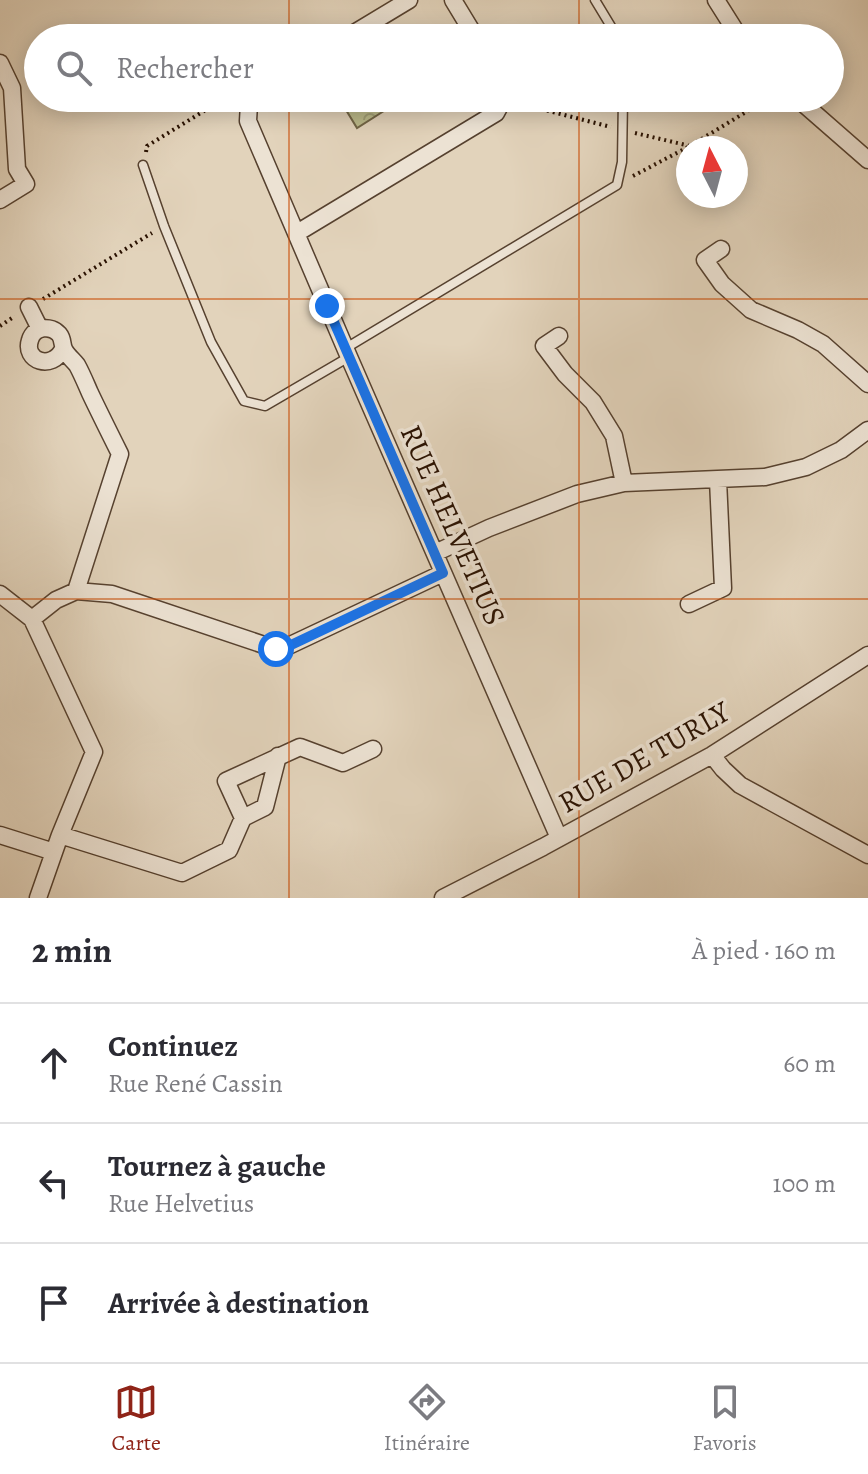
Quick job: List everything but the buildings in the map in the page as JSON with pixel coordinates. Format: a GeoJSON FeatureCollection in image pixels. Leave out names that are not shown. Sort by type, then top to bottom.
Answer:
{"type":"FeatureCollection","features":[{"type":"Feature","properties":{"kind":"street"},"geometry":{"type":"LineString","coordinates":[[369,24],[409,0]]}},
{"type":"Feature","properties":{"kind":"street"},"geometry":{"type":"LineString","coordinates":[[453,0],[468,24]]}},
{"type":"Feature","properties":{"kind":"street"},"geometry":{"type":"LineString","coordinates":[[716,0],[731,24]]}},
{"type":"Feature","properties":{"kind":"street"},"geometry":{"type":"LineString","coordinates":[[0,63],[12,88],[17,169],[26,184],[0,200]]}},
{"type":"Feature","properties":{"kind":"street","name":"RUE HELVETIUS"},"geometry":{"type":"LineString","coordinates":[[249,112],[248,121],[347,353],[559,838]]}},
{"type":"Feature","properties":{"kind":"street"},"geometry":{"type":"LineString","coordinates":[[297,233],[497,112]]}},
{"type":"Feature","properties":{"kind":"street"},"geometry":{"type":"LineString","coordinates":[[813,112],[868,160]]}},
{"type":"Feature","properties":{"kind":"street"},"geometry":{"type":"LineString","coordinates":[[721,249],[705,260],[722,284],[751,310],[823,344],[868,384]]}},
{"type":"Feature","properties":{"kind":"street"},"geometry":{"type":"LineString","coordinates":[[29,307],[40,329]]}},
{"type":"Feature","properties":{"kind":"street"},"geometry":{"type":"LineString","coordinates":[[49,328],[58,332],[63,340],[63,349],[53,361],[45,363],[32,355],[29,340],[33,333],[49,328]]}},
{"type":"Feature","properties":{"kind":"street"},"geometry":{"type":"LineString","coordinates":[[559,336],[544,346],[565,374],[593,402],[614,436],[624,483]]}},
{"type":"Feature","properties":{"kind":"street"},"geometry":{"type":"LineString","coordinates":[[63,349],[77,365],[120,454],[76,591]]}},
{"type":"Feature","properties":{"kind":"street"},"geometry":{"type":"LineString","coordinates":[[435,553],[577,494],[624,483],[765,477],[806,467],[841,450],[868,430]]}},
{"type":"Feature","properties":{"kind":"street"},"geometry":{"type":"LineString","coordinates":[[689,604],[723,588],[718,480]]}},
{"type":"Feature","properties":{"kind":"street"},"geometry":{"type":"LineString","coordinates":[[32,619],[56,600],[76,591],[112,594],[276,649],[291,645],[443,573]]}},
{"type":"Feature","properties":{"kind":"street"},"geometry":{"type":"LineString","coordinates":[[0,594],[32,619],[94,752],[38,898]]}},
{"type":"Feature","properties":{"kind":"street","name":"RUE DE TURLY"},"geometry":{"type":"LineString","coordinates":[[443,898],[712,755],[868,655]]}},
{"type":"Feature","properties":{"kind":"street"},"geometry":{"type":"LineString","coordinates":[[243,818],[226,781],[300,747],[343,763],[373,749]]}},
{"type":"Feature","properties":{"kind":"street"},"geometry":{"type":"LineString","coordinates":[[712,755],[740,785],[868,855]]}},
{"type":"Feature","properties":{"kind":"street"},"geometry":{"type":"LineString","coordinates":[[60,835],[182,873],[229,850],[243,818],[265,807],[278,756]]}},
{"type":"Feature","properties":{"kind":"street"},"geometry":{"type":"LineString","coordinates":[[0,835],[54,852]]}},
{"type":"Feature","properties":{"kind":"lane"},"geometry":{"type":"LineString","coordinates":[[595,0],[610,24]]}},
{"type":"Feature","properties":{"kind":"lane"},"geometry":{"type":"LineString","coordinates":[[143,165],[211,342],[244,401],[265,406],[617,185],[622,162],[623,112]]}},
{"type":"Feature","properties":{"kind":"path"},"geometry":{"type":"LineString","coordinates":[[143,165],[147,146],[202,112]]}},
{"type":"Feature","properties":{"kind":"path"},"geometry":{"type":"LineString","coordinates":[[553,112],[676,143]]}},
{"type":"Feature","properties":{"kind":"path"},"geometry":{"type":"LineString","coordinates":[[706,136],[746,112]]}},
{"type":"Feature","properties":{"kind":"path"},"geometry":{"type":"LineString","coordinates":[[617,185],[676,153]]}},
{"type":"Feature","properties":{"kind":"path"},"geometry":{"type":"LineString","coordinates":[[0,326],[164,226]]}},
{"type":"Feature","properties":{"kind":"green space"},"geometry":{"type":"Polygon","coordinates":[[[347,112],[382,112],[357,128],[347,112]]]}},
{"type":"Feature","properties":{"kind":"route"},"geometry":{"type":"LineString","coordinates":[[276,649],[291,645],[443,573],[327,306]]}}]}
